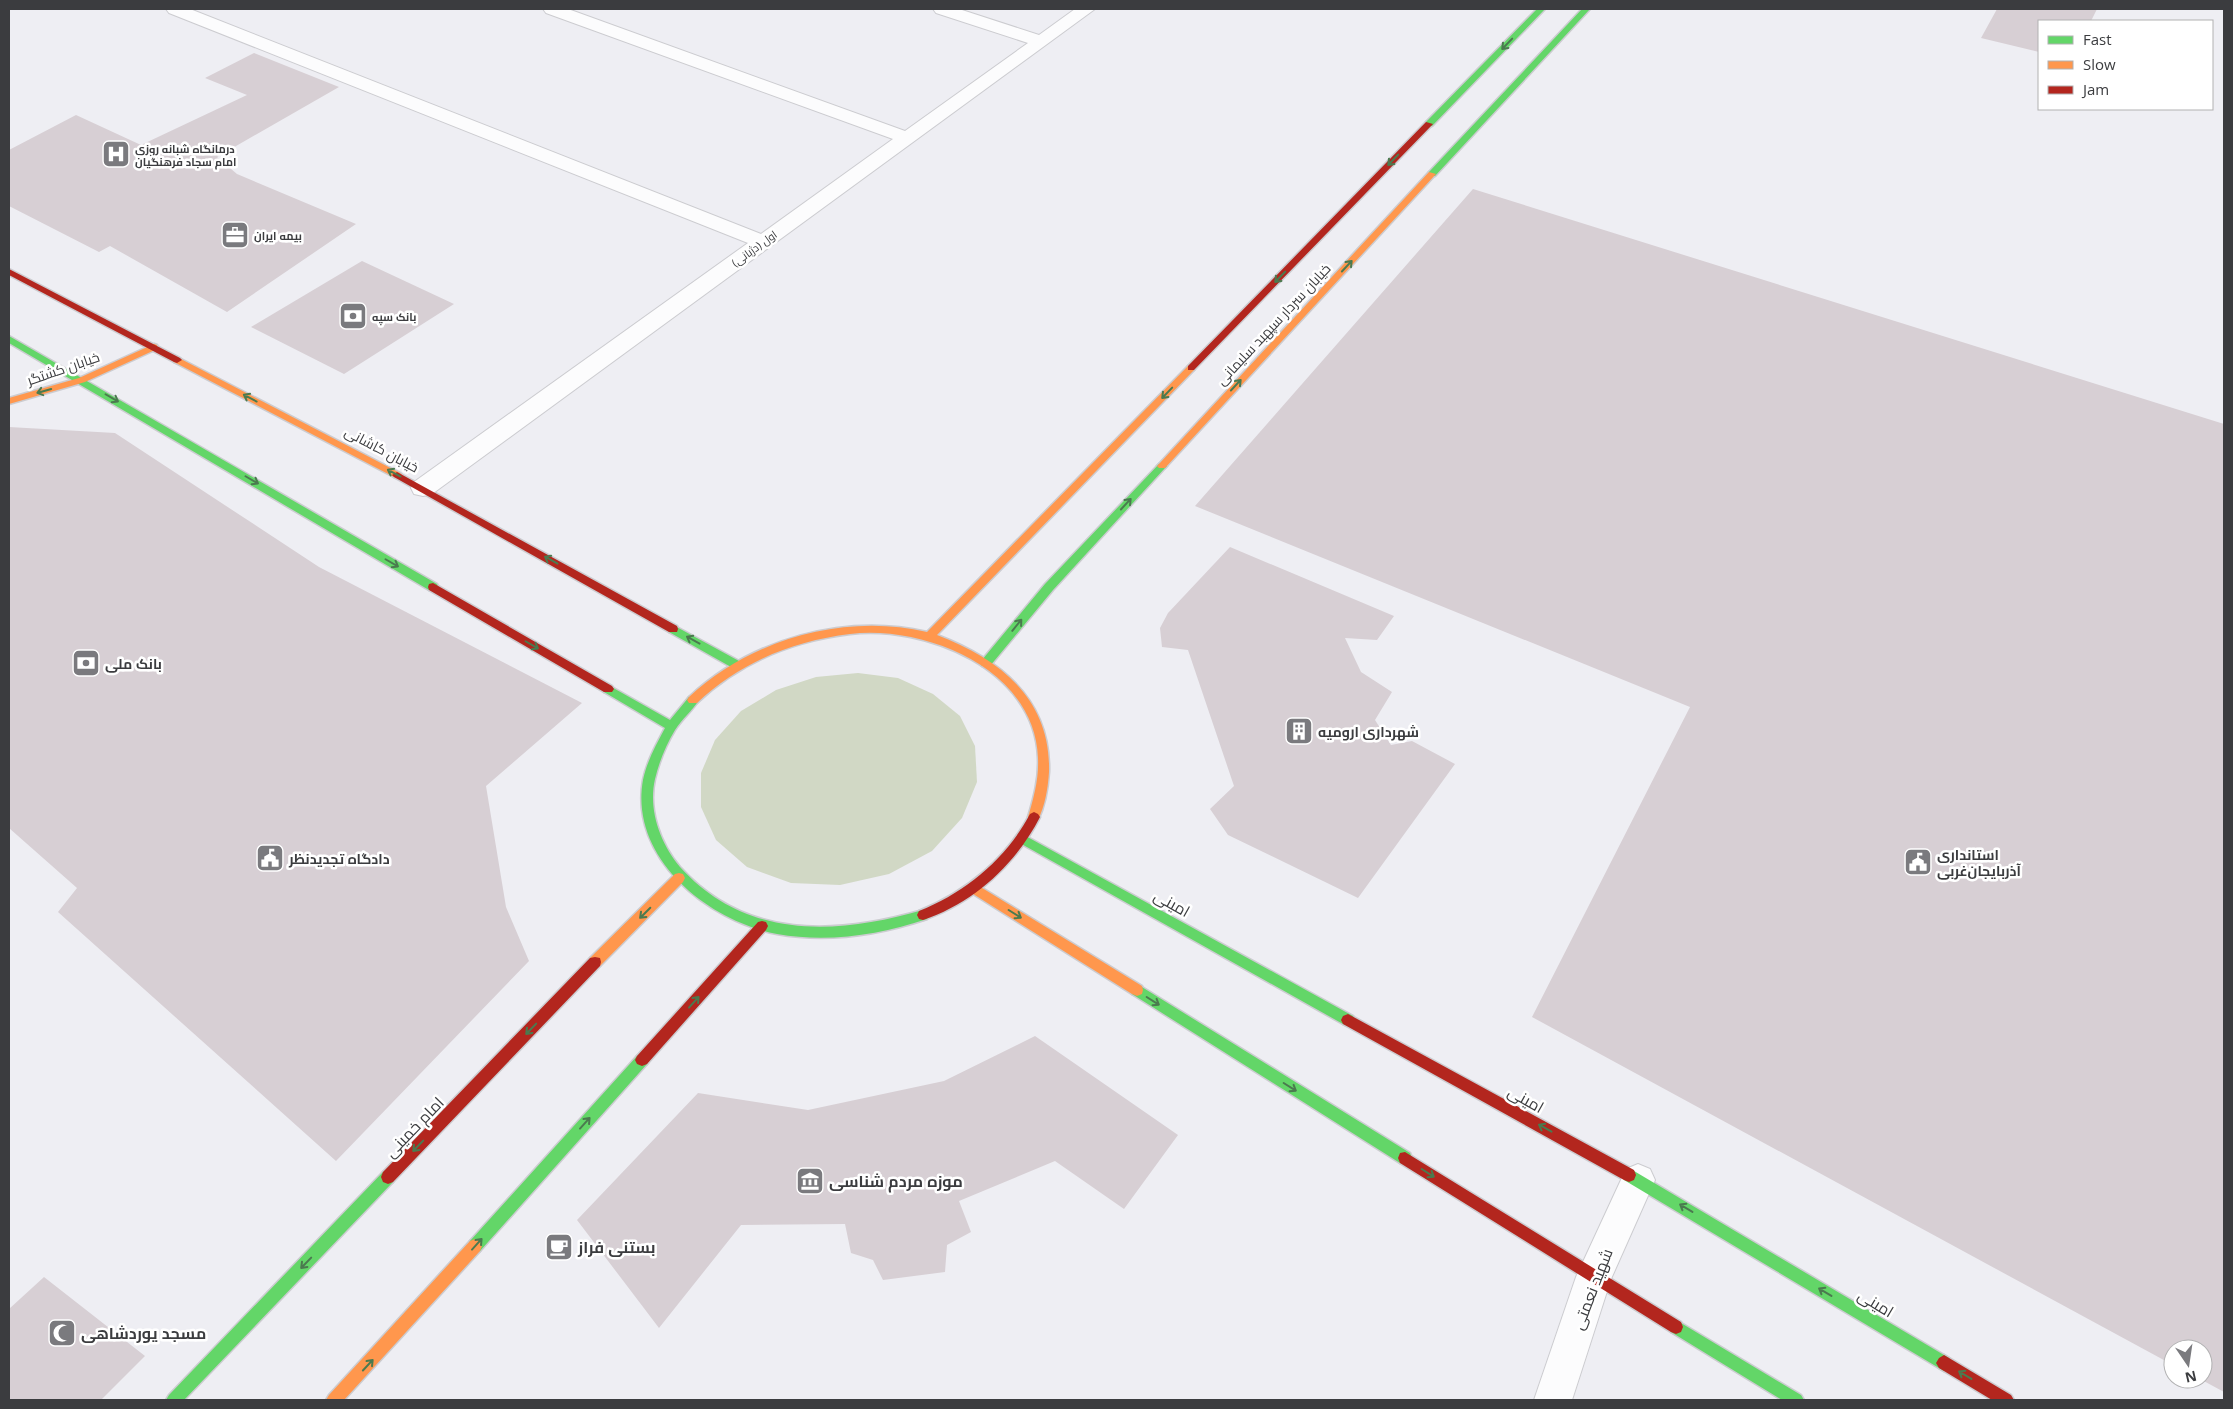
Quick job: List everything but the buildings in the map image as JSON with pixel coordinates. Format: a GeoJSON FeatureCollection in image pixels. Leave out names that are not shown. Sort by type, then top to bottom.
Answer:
{"type":"FeatureCollection","features":[{"type":"Feature","properties":{"kind":"main road","name":"خیابان سردار سپهبد سلیمانی"},"geometry":{"type":"LineString","coordinates":[[929,637],[1541,9]]}},
{"type":"Feature","properties":{"kind":"main road","name":"خیابان سردار سپهبد سلیمانی"},"geometry":{"type":"LineString","coordinates":[[986,663],[1049,587],[1586,9]]}},
{"type":"Feature","properties":{"kind":"main road","name":"خیابان کاشانی"},"geometry":{"type":"LineString","coordinates":[[9,272],[423,488],[735,664]]}},
{"type":"Feature","properties":{"kind":"main road"},"geometry":{"type":"LineString","coordinates":[[9,339],[82,380],[669,726]]}},
{"type":"Feature","properties":{"kind":"main road","name":"خیابان کشتگر"},"geometry":{"type":"LineString","coordinates":[[9,401],[82,380],[154,347]]}},
{"type":"Feature","properties":{"kind":"main road"},"geometry":{"type":"LineString","coordinates":[[851,630],[891,630],[929,637],[964,650],[986,663],[998,670],[1024,697],[1040,729],[1046,766],[1040,803],[1022,840],[1001,866],[974,888],[926,915],[872,930],[816,935],[762,926],[715,907],[679,878],[655,842],[646,803],[652,764],[669,726],[698,692],[735,664],[772,647],[819,634],[851,630]]}},
{"type":"Feature","properties":{"kind":"main road","name":"امینی"},"geometry":{"type":"LineString","coordinates":[[1022,840],[1638,1180],[2006,1400]]}},
{"type":"Feature","properties":{"kind":"main road","name":"امام خمینی"},"geometry":{"type":"LineString","coordinates":[[174,1400],[578,979],[679,878]]}},
{"type":"Feature","properties":{"kind":"main road"},"geometry":{"type":"LineString","coordinates":[[974,888],[1594,1277],[1796,1400]]}},
{"type":"Feature","properties":{"kind":"main road"},"geometry":{"type":"LineString","coordinates":[[334,1400],[387,1344],[762,926]]}},
{"type":"Feature","properties":{"kind":"street"},"geometry":{"type":"LineString","coordinates":[[175,9],[763,242]]}},
{"type":"Feature","properties":{"kind":"street"},"geometry":{"type":"LineString","coordinates":[[552,9],[907,138]]}},
{"type":"Feature","properties":{"kind":"street"},"geometry":{"type":"LineString","coordinates":[[942,9],[1041,41]]}},
{"type":"Feature","properties":{"kind":"street","name":"اول (دژبانی)"},"geometry":{"type":"LineString","coordinates":[[423,488],[1086,9]]}},
{"type":"Feature","properties":{"kind":"street","name":"شهید نعمتی"},"geometry":{"type":"LineString","coordinates":[[1553,1400],[1594,1277],[1638,1180]]}},
{"type":"Feature","properties":{"kind":"green space"},"geometry":{"type":"Polygon","coordinates":[[[858,673],[898,678],[933,694],[960,716],[975,746],[977,782],[962,818],[932,851],[889,874],[840,885],[791,883],[747,867],[716,840],[701,807],[701,773],[715,740],[741,711],[776,690],[816,677],[858,673]]]}},
{"type":"Feature","properties":{"kind":"traffic: fast"},"geometry":{"type":"LineString","coordinates":[[1429,124],[1541,9]]}},
{"type":"Feature","properties":{"kind":"traffic: fast"},"geometry":{"type":"LineString","coordinates":[[1432,174],[1586,9]]}},
{"type":"Feature","properties":{"kind":"traffic: fast"},"geometry":{"type":"LineString","coordinates":[[9,339],[433,587]]}},
{"type":"Feature","properties":{"kind":"traffic: fast"},"geometry":{"type":"LineString","coordinates":[[986,663],[1049,587],[1162,466]]}},
{"type":"Feature","properties":{"kind":"traffic: fast"},"geometry":{"type":"LineString","coordinates":[[673,629],[735,664]]}},
{"type":"Feature","properties":{"kind":"traffic: fast"},"geometry":{"type":"LineString","coordinates":[[608,689],[669,725]]}},
{"type":"Feature","properties":{"kind":"traffic: fast"},"geometry":{"type":"LineString","coordinates":[[693,700],[672,726],[657,753],[649,781],[648,808],[654,834],[667,859],[687,882],[715,903],[731,912],[757,924],[785,930],[822,933],[855,931],[888,925],[923,915]]}},
{"type":"Feature","properties":{"kind":"traffic: fast"},"geometry":{"type":"LineString","coordinates":[[1022,839],[1348,1020]]}},
{"type":"Feature","properties":{"kind":"traffic: fast"},"geometry":{"type":"LineString","coordinates":[[1137,990],[1405,1158]]}},
{"type":"Feature","properties":{"kind":"traffic: fast"},"geometry":{"type":"LineString","coordinates":[[475,1246],[642,1060]]}},
{"type":"Feature","properties":{"kind":"traffic: fast"},"geometry":{"type":"LineString","coordinates":[[1629,1175],[1944,1363]]}},
{"type":"Feature","properties":{"kind":"traffic: fast"},"geometry":{"type":"LineString","coordinates":[[174,1400],[388,1177]]}},
{"type":"Feature","properties":{"kind":"traffic: fast"},"geometry":{"type":"LineString","coordinates":[[1676,1327],[1796,1400]]}},
{"type":"Feature","properties":{"kind":"traffic: slow"},"geometry":{"type":"LineString","coordinates":[[1162,466],[1432,174]]}},
{"type":"Feature","properties":{"kind":"traffic: slow"},"geometry":{"type":"LineString","coordinates":[[9,401],[82,380],[154,347]]}},
{"type":"Feature","properties":{"kind":"traffic: slow"},"geometry":{"type":"LineString","coordinates":[[177,360],[397,475]]}},
{"type":"Feature","properties":{"kind":"traffic: slow"},"geometry":{"type":"LineString","coordinates":[[929,637],[1191,368]]}},
{"type":"Feature","properties":{"kind":"traffic: slow"},"geometry":{"type":"LineString","coordinates":[[851,630],[881,630],[931,637],[960,648],[986,663],[1009,682],[1026,704],[1038,729],[1044,756],[1043,786],[1034,817]]}},
{"type":"Feature","properties":{"kind":"traffic: slow"},"geometry":{"type":"LineString","coordinates":[[693,700],[709,684],[746,660],[786,644],[851,630]]}},
{"type":"Feature","properties":{"kind":"traffic: slow"},"geometry":{"type":"LineString","coordinates":[[595,962],[679,878]]}},
{"type":"Feature","properties":{"kind":"traffic: slow"},"geometry":{"type":"LineString","coordinates":[[974,888],[1137,990]]}},
{"type":"Feature","properties":{"kind":"traffic: slow"},"geometry":{"type":"LineString","coordinates":[[334,1400],[475,1246]]}},
{"type":"Feature","properties":{"kind":"traffic: jam"},"geometry":{"type":"LineString","coordinates":[[1191,368],[1429,124]]}},
{"type":"Feature","properties":{"kind":"traffic: jam"},"geometry":{"type":"LineString","coordinates":[[9,272],[177,360]]}},
{"type":"Feature","properties":{"kind":"traffic: jam"},"geometry":{"type":"LineString","coordinates":[[397,475],[673,629]]}},
{"type":"Feature","properties":{"kind":"traffic: jam"},"geometry":{"type":"LineString","coordinates":[[433,587],[608,689]]}},
{"type":"Feature","properties":{"kind":"traffic: jam"},"geometry":{"type":"LineString","coordinates":[[923,915],[955,900],[987,876],[1016,847],[1034,817]]}},
{"type":"Feature","properties":{"kind":"traffic: jam"},"geometry":{"type":"LineString","coordinates":[[642,1060],[762,926]]}},
{"type":"Feature","properties":{"kind":"traffic: jam"},"geometry":{"type":"LineString","coordinates":[[388,1177],[595,962]]}},
{"type":"Feature","properties":{"kind":"traffic: jam"},"geometry":{"type":"LineString","coordinates":[[1348,1020],[1629,1175]]}},
{"type":"Feature","properties":{"kind":"traffic: jam"},"geometry":{"type":"LineString","coordinates":[[1405,1158],[1676,1327]]}},
{"type":"Feature","properties":{"kind":"traffic: jam"},"geometry":{"type":"LineString","coordinates":[[1944,1363],[2006,1400]]}},
{"type":"Feature","properties":{"kind":"place","name":"درمانگاه شبانه روزی امام سجاد فرهنگیان"},"geometry":{"type":"Point","coordinates":[116,154]}},
{"type":"Feature","properties":{"kind":"place","name":"بیمه ایران"},"geometry":{"type":"Point","coordinates":[235,235]}},
{"type":"Feature","properties":{"kind":"place","name":"بانک سپه"},"geometry":{"type":"Point","coordinates":[353,316]}},
{"type":"Feature","properties":{"kind":"place","name":"بانک ملی"},"geometry":{"type":"Point","coordinates":[86,663]}},
{"type":"Feature","properties":{"kind":"place","name":"شهرداری ارومیه"},"geometry":{"type":"Point","coordinates":[1299,731]}},
{"type":"Feature","properties":{"kind":"place","name":"دادگاه تجدیدنظر"},"geometry":{"type":"Point","coordinates":[270,858]}},
{"type":"Feature","properties":{"kind":"place","name":"استانداری آذربایجان‌غربی"},"geometry":{"type":"Point","coordinates":[1918,862]}},
{"type":"Feature","properties":{"kind":"place","name":"موزه مردم شناسی"},"geometry":{"type":"Point","coordinates":[810,1181]}},
{"type":"Feature","properties":{"kind":"place","name":"بستنی فراز"},"geometry":{"type":"Point","coordinates":[559,1247]}},
{"type":"Feature","properties":{"kind":"place","name":"مسجد یوردشاهی"},"geometry":{"type":"Point","coordinates":[62,1333]}}]}
